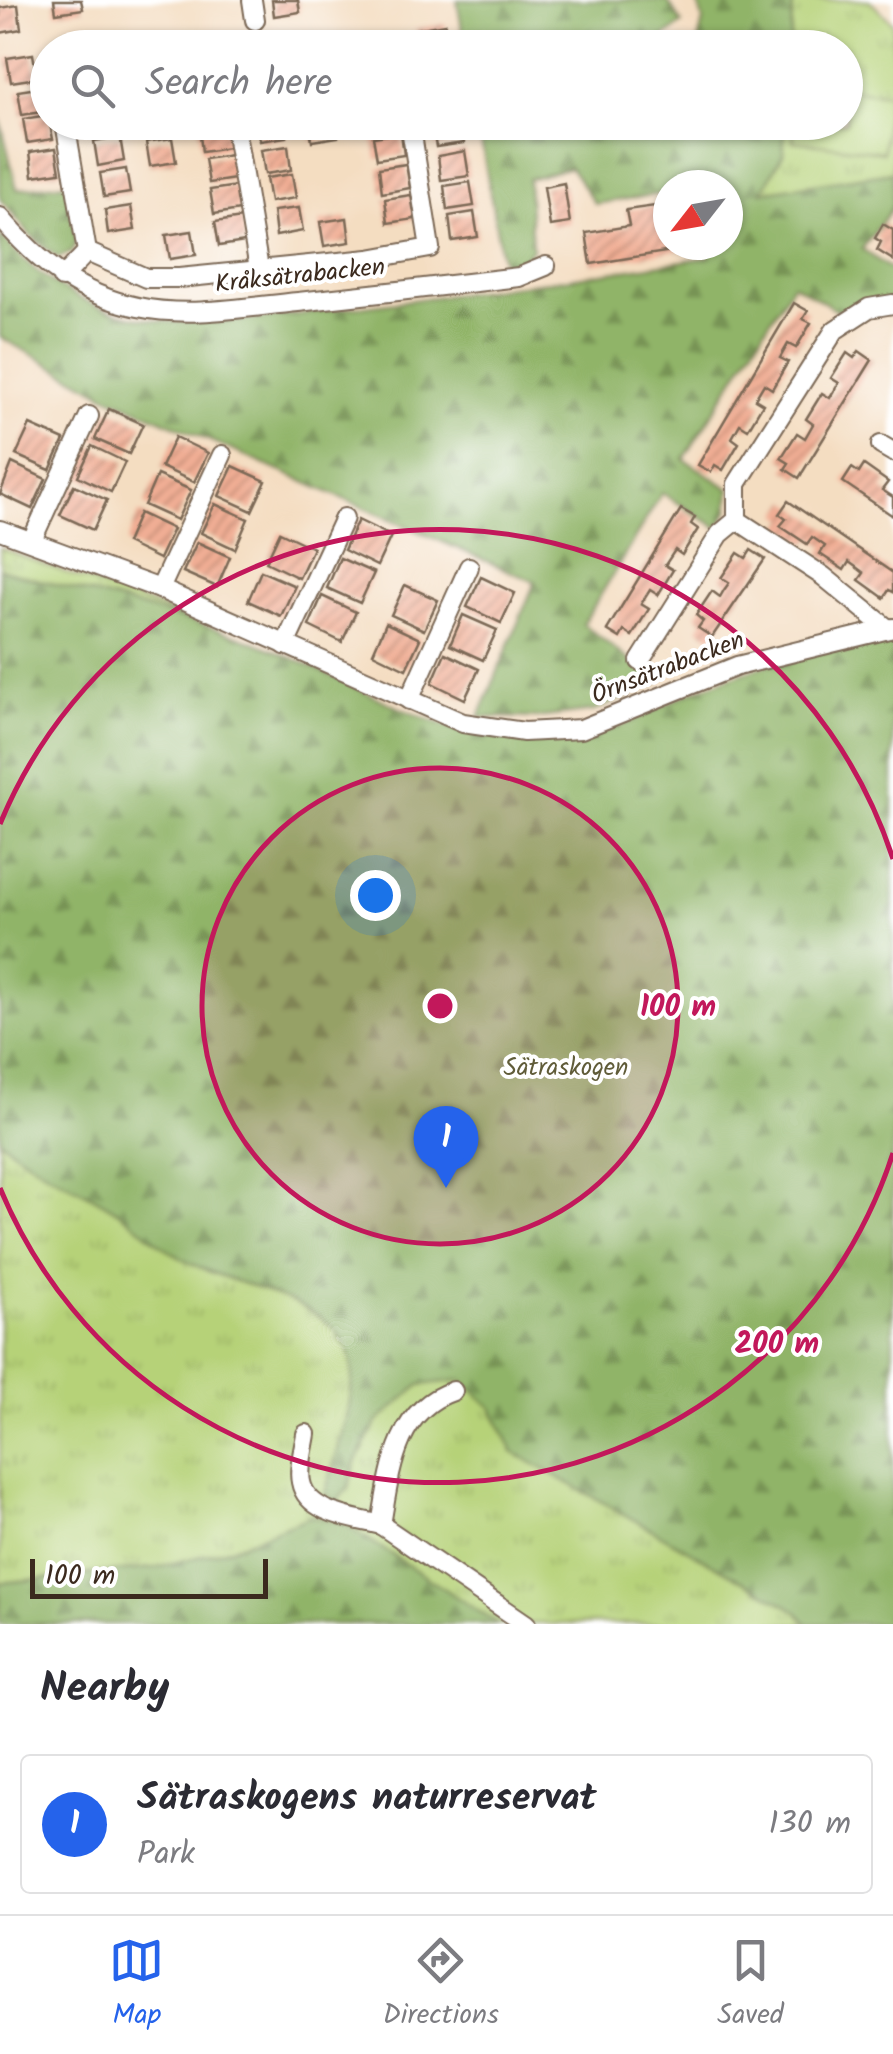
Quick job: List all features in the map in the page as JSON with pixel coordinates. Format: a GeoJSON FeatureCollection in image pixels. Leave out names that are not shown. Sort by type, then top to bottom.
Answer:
{"type":"FeatureCollection","features":[{"type":"Feature","properties":{"kind":"street"},"geometry":{"type":"LineString","coordinates":[[252,0],[256,20]]}},
{"type":"Feature","properties":{"kind":"street"},"geometry":{"type":"LineString","coordinates":[[62,278],[88,252],[68,140]]}},
{"type":"Feature","properties":{"kind":"street","name":"Kråksätrabacken"},"geometry":{"type":"LineString","coordinates":[[237,140],[259,268]]}},
{"type":"Feature","properties":{"kind":"street","name":"Kråksätrabacken"},"geometry":{"type":"LineString","coordinates":[[88,252],[146,278],[369,259],[430,248],[413,140]]}},
{"type":"Feature","properties":{"kind":"street","name":"Kråksätrabacken"},"geometry":{"type":"LineString","coordinates":[[0,217],[28,251],[62,278],[139,308],[205,311],[519,278],[546,266]]}},
{"type":"Feature","properties":{"kind":"street"},"geometry":{"type":"LineString","coordinates":[[737,520],[737,484],[835,330],[870,308],[893,304]]}},
{"type":"Feature","properties":{"kind":"street"},"geometry":{"type":"LineString","coordinates":[[32,540],[89,416]]}},
{"type":"Feature","properties":{"kind":"street"},"geometry":{"type":"LineString","coordinates":[[160,589],[222,454]]}},
{"type":"Feature","properties":{"kind":"street"},"geometry":{"type":"LineString","coordinates":[[285,645],[344,518]]}},
{"type":"Feature","properties":{"kind":"street","name":"Örnsätrabacken"},"geometry":{"type":"LineString","coordinates":[[640,661],[720,534],[737,520],[823,576],[891,629]]}},
{"type":"Feature","properties":{"kind":"street","name":"Örnsätrabacken"},"geometry":{"type":"LineString","coordinates":[[0,530],[160,589],[410,700],[486,729],[581,729],[737,666],[891,629]]}},
{"type":"Feature","properties":{"kind":"street"},"geometry":{"type":"LineString","coordinates":[[410,700],[469,567]]}},
{"type":"Feature","properties":{"kind":"street"},"geometry":{"type":"LineString","coordinates":[[381,1526],[390,1467],[407,1424],[430,1399],[452,1391]]}},
{"type":"Feature","properties":{"kind":"street"},"geometry":{"type":"LineString","coordinates":[[306,1434],[300,1482],[310,1500],[327,1510],[381,1526],[526,1624]]}},
{"type":"Feature","properties":{"kind":"green space"},"geometry":{"type":"Polygon","coordinates":[[[457,0],[667,0],[682,24],[674,30],[462,30],[457,0]]]}},
{"type":"Feature","properties":{"kind":"green space"},"geometry":{"type":"Polygon","coordinates":[[[697,0],[793,0],[791,30],[701,30],[703,20],[697,0]]]}},
{"type":"Feature","properties":{"kind":"green space"},"geometry":{"type":"Polygon","coordinates":[[[793,0],[869,0],[893,23],[893,172],[761,192],[783,154],[784,140],[863,140],[863,30],[791,30],[793,0]]]}},
{"type":"Feature","properties":{"kind":"green space"},"geometry":{"type":"Polygon","coordinates":[[[863,91],[889,94],[883,152],[793,141],[863,140],[863,91]]]}},
{"type":"Feature","properties":{"kind":"green space"},"geometry":{"type":"Polygon","coordinates":[[[0,119],[17,189],[66,183],[76,241],[72,252],[58,258],[31,236],[0,199],[0,119]]]}},
{"type":"Feature","properties":{"kind":"green space"},"geometry":{"type":"Polygon","coordinates":[[[481,140],[784,140],[783,154],[762,192],[893,172],[893,207],[862,249],[893,271],[893,298],[842,313],[793,284],[684,459],[730,489],[728,511],[718,528],[662,493],[583,624],[658,683],[594,711],[537,718],[479,717],[535,582],[107,396],[0,337],[0,235],[48,279],[105,309],[164,321],[226,322],[438,297],[690,260],[743,260],[743,170],[653,170],[653,195],[595,204],[570,167],[528,179],[532,249],[520,263],[503,267],[481,140]]]}},
{"type":"Feature","properties":{"kind":"green space","name":"Sätraskogen"},"geometry":{"type":"Polygon","coordinates":[[[0,548],[164,609],[428,730],[893,1624],[0,1624],[0,548]]]}},
{"type":"Feature","properties":{"kind":"green space","name":"Sätraskogen"},"geometry":{"type":"Polygon","coordinates":[[[0,569],[248,640],[445,725],[528,740],[592,735],[744,672],[818,652],[893,639],[893,1624],[807,1624],[797,1611],[513,1452],[492,1408],[462,1380],[420,1385],[378,1421],[356,1462],[348,1488],[336,1502],[325,1494],[346,1418],[352,1378],[346,1345],[333,1328],[294,1303],[179,1257],[117,1211],[28,1161],[0,1139],[0,569]]]}},
{"type":"Feature","properties":{"kind":"green space"},"geometry":{"type":"Polygon","coordinates":[[[311,1516],[343,1523],[498,1624],[0,1624],[0,1583],[154,1568],[229,1549],[311,1516]]]}},
{"type":"Feature","properties":{"kind":"building"},"geometry":{"type":"Polygon","coordinates":[[[54,0],[81,0],[83,9],[56,13],[54,0]]]}},
{"type":"Feature","properties":{"kind":"building"},"geometry":{"type":"Polygon","coordinates":[[[272,0],[298,0],[300,12],[274,16],[272,0]]]}},
{"type":"Feature","properties":{"kind":"building"},"geometry":{"type":"Polygon","coordinates":[[[18,5],[21,29],[0,33],[0,8],[18,5]]]}},
{"type":"Feature","properties":{"kind":"building"},"geometry":{"type":"Polygon","coordinates":[[[445,24],[446,30],[416,30],[445,24]]]}},
{"type":"Feature","properties":{"kind":"building"},"geometry":{"type":"Polygon","coordinates":[[[30,54],[30,79],[11,82],[7,58],[30,54]]]}},
{"type":"Feature","properties":{"kind":"building"},"geometry":{"type":"Polygon","coordinates":[[[30,89],[30,114],[22,115],[18,91],[30,89]]]}},
{"type":"Feature","properties":{"kind":"building"},"geometry":{"type":"Polygon","coordinates":[[[30,118],[30,140],[46,140],[27,143],[23,119],[30,118]]]}},
{"type":"Feature","properties":{"kind":"building"},"geometry":{"type":"Polygon","coordinates":[[[120,140],[124,161],[98,166],[94,141],[120,140]]]}},
{"type":"Feature","properties":{"kind":"building"},"geometry":{"type":"Polygon","coordinates":[[[172,140],[176,162],[150,166],[146,142],[172,140]]]}},
{"type":"Feature","properties":{"kind":"building"},"geometry":{"type":"Polygon","coordinates":[[[200,140],[228,140],[229,148],[202,152],[200,140]]]}},
{"type":"Feature","properties":{"kind":"building"},"geometry":{"type":"Polygon","coordinates":[[[374,140],[402,140],[404,155],[377,159],[374,140]]]}},
{"type":"Feature","properties":{"kind":"building"},"geometry":{"type":"Polygon","coordinates":[[[435,140],[464,140],[464,143],[436,147],[435,140]]]}},
{"type":"Feature","properties":{"kind":"building"},"geometry":{"type":"Polygon","coordinates":[[[288,146],[291,170],[265,174],[261,150],[288,146]]]}},
{"type":"Feature","properties":{"kind":"building"},"geometry":{"type":"Polygon","coordinates":[[[56,148],[60,172],[33,176],[30,152],[56,148]]]}},
{"type":"Feature","properties":{"kind":"building"},"geometry":{"type":"Polygon","coordinates":[[[465,151],[469,176],[441,180],[438,156],[465,151]]]}},
{"type":"Feature","properties":{"kind":"building"},"geometry":{"type":"Polygon","coordinates":[[[231,155],[235,179],[209,183],[205,159],[231,155]]]}},
{"type":"Feature","properties":{"kind":"building"},"geometry":{"type":"Polygon","coordinates":[[[406,164],[410,188],[382,193],[379,168],[406,164]]]}},
{"type":"Feature","properties":{"kind":"building"},"geometry":{"type":"Polygon","coordinates":[[[126,169],[130,193],[104,197],[100,173],[126,169]]]}},
{"type":"Feature","properties":{"kind":"building"},"geometry":{"type":"Polygon","coordinates":[[[292,174],[296,198],[270,202],[266,178],[292,174]]]}},
{"type":"Feature","properties":{"kind":"building"},"geometry":{"type":"Polygon","coordinates":[[[470,182],[474,206],[447,210],[444,186],[470,182]]]}},
{"type":"Feature","properties":{"kind":"building"},"geometry":{"type":"Polygon","coordinates":[[[564,183],[570,223],[550,226],[544,187],[564,183]]]}},
{"type":"Feature","properties":{"kind":"building"},"geometry":{"type":"Polygon","coordinates":[[[237,186],[240,210],[214,214],[210,190],[237,186]]]}},
{"type":"Feature","properties":{"kind":"building"},"geometry":{"type":"Polygon","coordinates":[[[411,195],[415,219],[388,223],[385,199],[411,195]]]}},
{"type":"Feature","properties":{"kind":"building"},"geometry":{"type":"Polygon","coordinates":[[[131,206],[135,230],[108,234],[105,210],[131,206]]]}},
{"type":"Feature","properties":{"kind":"building"},"geometry":{"type":"Polygon","coordinates":[[[653,206],[653,254],[591,264],[586,233],[629,226],[626,210],[653,206]]]}},
{"type":"Feature","properties":{"kind":"building"},"geometry":{"type":"Polygon","coordinates":[[[299,208],[303,231],[276,236],[273,211],[299,208]]]}},
{"type":"Feature","properties":{"kind":"building"},"geometry":{"type":"Polygon","coordinates":[[[474,212],[478,237],[452,241],[449,216],[474,212]]]}},
{"type":"Feature","properties":{"kind":"building"},"geometry":{"type":"Polygon","coordinates":[[[242,218],[245,242],[219,246],[215,222],[242,218]]]}},
{"type":"Feature","properties":{"kind":"building"},"geometry":{"type":"Polygon","coordinates":[[[347,218],[350,242],[324,246],[320,222],[347,218]]]}},
{"type":"Feature","properties":{"kind":"building"},"geometry":{"type":"Polygon","coordinates":[[[883,224],[893,230],[893,260],[877,250],[881,242],[875,238],[883,224]]]}},
{"type":"Feature","properties":{"kind":"building"},"geometry":{"type":"Polygon","coordinates":[[[192,231],[196,255],[170,259],[166,235],[192,231]]]}},
{"type":"Feature","properties":{"kind":"building"},"geometry":{"type":"Polygon","coordinates":[[[794,303],[808,311],[803,319],[811,323],[796,348],[788,344],[780,358],[788,362],[772,389],[764,384],[755,399],[763,404],[748,429],[740,424],[732,438],[739,443],[723,470],[715,465],[711,472],[698,465],[794,303]]]}},
{"type":"Feature","properties":{"kind":"building"},"geometry":{"type":"Polygon","coordinates":[[[859,351],[872,360],[799,478],[785,469],[789,463],[781,458],[797,433],[805,438],[813,424],[806,419],[822,393],[830,398],[839,383],[831,378],[847,353],[854,358],[859,351]]]}},
{"type":"Feature","properties":{"kind":"building"},"geometry":{"type":"Polygon","coordinates":[[[109,409],[143,424],[129,454],[95,439],[109,409]]]}},
{"type":"Feature","properties":{"kind":"building"},"geometry":{"type":"Polygon","coordinates":[[[30,425],[64,440],[50,470],[16,455],[30,425]]]}},
{"type":"Feature","properties":{"kind":"building"},"geometry":{"type":"Polygon","coordinates":[[[175,437],[208,453],[194,482],[161,467],[175,437]]]}},
{"type":"Feature","properties":{"kind":"building"},"geometry":{"type":"Polygon","coordinates":[[[92,446],[125,462],[111,492],[78,476],[92,446]]]}},
{"type":"Feature","properties":{"kind":"building"},"geometry":{"type":"Polygon","coordinates":[[[12,463],[46,479],[32,509],[0,494],[12,463]]]}},
{"type":"Feature","properties":{"kind":"building"},"geometry":{"type":"Polygon","coordinates":[[[864,465],[888,482],[882,490],[893,497],[893,516],[843,482],[852,468],[859,473],[864,465]]]}},
{"type":"Feature","properties":{"kind":"building"},"geometry":{"type":"Polygon","coordinates":[[[233,466],[266,481],[252,511],[219,496],[233,466]]]}},
{"type":"Feature","properties":{"kind":"building"},"geometry":{"type":"Polygon","coordinates":[[[157,475],[191,490],[177,520],[144,505],[157,475]]]}},
{"type":"Feature","properties":{"kind":"building"},"geometry":{"type":"Polygon","coordinates":[[[74,485],[107,500],[93,530],[60,515],[74,485]]]}},
{"type":"Feature","properties":{"kind":"building"},"geometry":{"type":"Polygon","coordinates":[[[788,501],[893,573],[893,592],[889,590],[884,598],[859,580],[864,573],[849,562],[844,570],[820,554],[825,546],[812,537],[807,544],[780,526],[786,519],[779,514],[788,501]]]}},
{"type":"Feature","properties":{"kind":"building"},"geometry":{"type":"Polygon","coordinates":[[[215,504],[248,519],[235,549],[201,533],[215,504]]]}},
{"type":"Feature","properties":{"kind":"building"},"geometry":{"type":"Polygon","coordinates":[[[681,509],[695,517],[691,524],[698,529],[682,555],[675,550],[665,565],[673,570],[658,595],[650,590],[641,604],[649,609],[632,636],[624,631],[620,638],[607,630],[681,509]]]}},
{"type":"Feature","properties":{"kind":"building"},"geometry":{"type":"Polygon","coordinates":[[[139,513],[173,529],[159,559],[126,543],[139,513]]]}},
{"type":"Feature","properties":{"kind":"building"},"geometry":{"type":"Polygon","coordinates":[[[358,520],[391,536],[377,566],[344,550],[358,520]]]}},
{"type":"Feature","properties":{"kind":"building"},"geometry":{"type":"Polygon","coordinates":[[[280,532],[313,548],[299,578],[266,562],[280,532]]]}},
{"type":"Feature","properties":{"kind":"building"},"geometry":{"type":"Polygon","coordinates":[[[197,542],[230,557],[217,587],[183,572],[197,542]]]}},
{"type":"Feature","properties":{"kind":"building"},"geometry":{"type":"Polygon","coordinates":[[[751,550],[765,559],[712,637],[698,628],[703,621],[696,615],[712,591],[720,597],[729,583],[721,578],[738,553],[746,558],[751,550]]]}},
{"type":"Feature","properties":{"kind":"building"},"geometry":{"type":"Polygon","coordinates":[[[340,558],[374,573],[360,603],[327,588],[340,558]]]}},
{"type":"Feature","properties":{"kind":"building"},"geometry":{"type":"Polygon","coordinates":[[[261,571],[295,586],[281,616],[248,601],[261,571]]]}},
{"type":"Feature","properties":{"kind":"building"},"geometry":{"type":"Polygon","coordinates":[[[481,577],[515,593],[501,623],[467,607],[481,577]]]}},
{"type":"Feature","properties":{"kind":"building"},"geometry":{"type":"Polygon","coordinates":[[[405,585],[438,600],[424,630],[391,615],[405,585]]]}},
{"type":"Feature","properties":{"kind":"building"},"geometry":{"type":"Polygon","coordinates":[[[322,596],[356,612],[342,642],[309,626],[322,596]]]}},
{"type":"Feature","properties":{"kind":"building"},"geometry":{"type":"Polygon","coordinates":[[[463,615],[497,630],[483,660],[450,645],[463,615]]]}},
{"type":"Feature","properties":{"kind":"building"},"geometry":{"type":"Polygon","coordinates":[[[386,623],[420,639],[406,669],[373,653],[386,623]]]}},
{"type":"Feature","properties":{"kind":"building"},"geometry":{"type":"Polygon","coordinates":[[[445,653],[479,669],[465,699],[432,683],[445,653]]]}},
{"type":"Feature","properties":{"kind":"place","name":"Sätraskogens naturreservat"},"geometry":{"type":"Point","coordinates":[446,1188]}}]}
